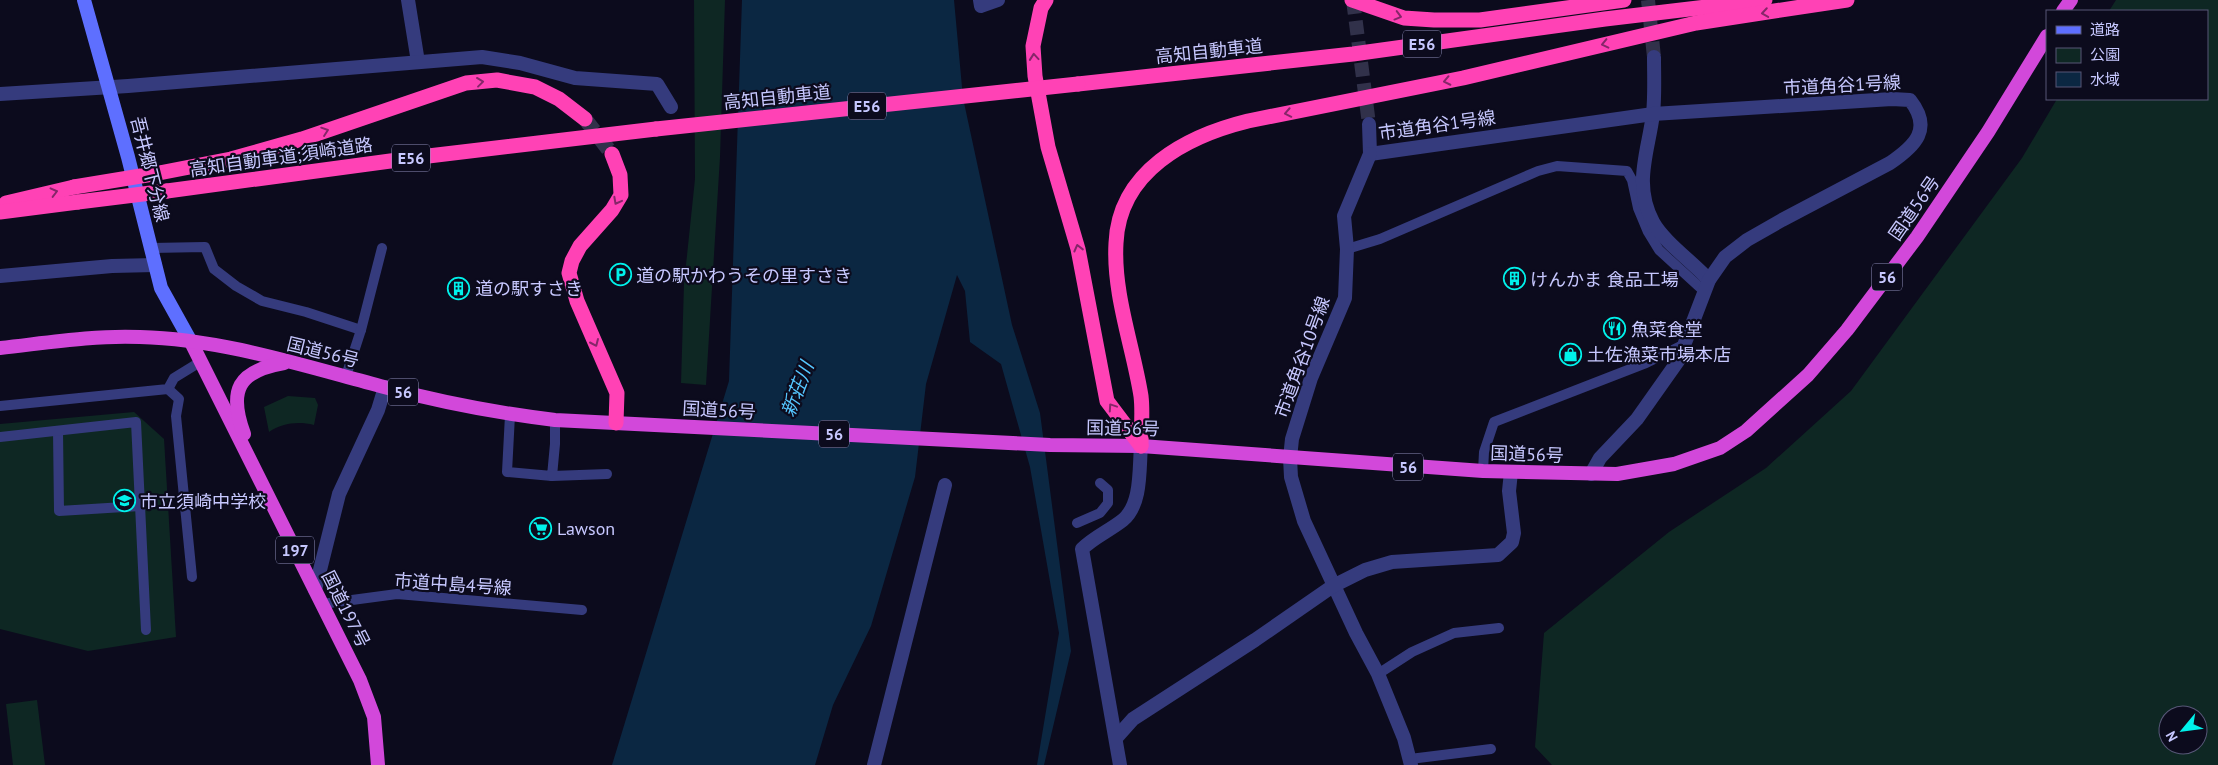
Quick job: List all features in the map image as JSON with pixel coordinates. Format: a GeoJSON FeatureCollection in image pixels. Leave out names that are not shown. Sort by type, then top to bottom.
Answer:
{"type":"FeatureCollection","features":[{"type":"Feature","properties":{"kind":"highway"},"geometry":{"type":"LineString","coordinates":[[1046,0],[1041,8],[1033,46],[1035,76],[1048,147],[1078,249],[1108,401],[1141,446]]}},
{"type":"Feature","properties":{"kind":"highway"},"geometry":{"type":"LineString","coordinates":[[1352,0],[1404,18],[1434,20],[1480,20],[1624,0]]}},
{"type":"Feature","properties":{"kind":"highway","name":"高知自動車道"},"geometry":{"type":"LineString","coordinates":[[656,129],[1352,54],[1758,0]]}},
{"type":"Feature","properties":{"kind":"highway"},"geometry":{"type":"LineString","coordinates":[[1141,446],[1141,398],[1121,298],[1116,242],[1120,218],[1127,200],[1138,181],[1156,163],[1176,148],[1222,127],[1248,121],[1463,78],[1696,23],[1847,0]]}},
{"type":"Feature","properties":{"kind":"highway","name":"国道56号"},"geometry":{"type":"LineString","coordinates":[[0,348],[140,337],[191,342],[287,362],[346,376],[385,388],[510,415],[555,420],[1050,445],[1141,446],[1483,471],[1617,474],[1674,464],[1720,448],[1753,425],[1808,375],[1847,330],[1918,237],[1988,132],[2046,38]]}},
{"type":"Feature","properties":{"kind":"highway"},"geometry":{"type":"LineString","coordinates":[[0,205],[74,187],[231,159],[302,139],[474,82],[497,80],[535,87],[559,99],[585,119]]}},
{"type":"Feature","properties":{"kind":"highway","name":"高知自動車道;須崎道路"},"geometry":{"type":"LineString","coordinates":[[0,212],[420,157],[656,129]]}},
{"type":"Feature","properties":{"kind":"highway"},"geometry":{"type":"LineString","coordinates":[[612,154],[620,175],[621,195],[612,210],[580,246],[572,261],[569,274],[577,301],[617,392],[617,424]]}},
{"type":"Feature","properties":{"kind":"highway","name":"国道197号"},"geometry":{"type":"LineString","coordinates":[[191,342],[259,474],[368,697],[374,717],[378,765]]}},
{"type":"Feature","properties":{"kind":"highway"},"geometry":{"type":"LineString","coordinates":[[259,474],[239,421],[238,396],[243,379],[248,374],[267,366],[287,362]]}},
{"type":"Feature","properties":{"kind":"main road","name":"吾井郷下分線"},"geometry":{"type":"LineString","coordinates":[[84,0],[109,87],[161,288],[191,342]]}},
{"type":"Feature","properties":{"kind":"street"},"geometry":{"type":"LineString","coordinates":[[408,0],[418,62]]}},
{"type":"Feature","properties":{"kind":"street"},"geometry":{"type":"LineString","coordinates":[[980,3],[998,0]]}},
{"type":"Feature","properties":{"kind":"street"},"geometry":{"type":"LineString","coordinates":[[0,94],[482,57],[520,63],[575,78],[657,84],[671,107]]}},
{"type":"Feature","properties":{"kind":"street"},"geometry":{"type":"LineString","coordinates":[[1654,57],[1653,114],[1642,166],[1645,202],[1654,223],[1665,238],[1707,286]]}},
{"type":"Feature","properties":{"kind":"street","name":"市道角谷1号線"},"geometry":{"type":"LineString","coordinates":[[1369,124],[1370,154],[1653,114],[1892,100],[1910,100],[1919,111],[1920,130],[1917,142],[1907,152],[1747,240],[1725,257],[1707,286],[1678,361],[1637,419],[1600,458],[1591,474]]}},
{"type":"Feature","properties":{"kind":"street","name":"市道角谷10号線"},"geometry":{"type":"LineString","coordinates":[[1370,154],[1344,216],[1347,249],[1345,298],[1311,378],[1292,439],[1291,477],[1304,521],[1333,586],[1378,674],[1411,762]]}},
{"type":"Feature","properties":{"kind":"street"},"geometry":{"type":"LineString","coordinates":[[0,276],[112,266],[155,265]]}},
{"type":"Feature","properties":{"kind":"street"},"geometry":{"type":"LineString","coordinates":[[315,590],[339,494],[378,410],[385,388]]}},
{"type":"Feature","properties":{"kind":"street"},"geometry":{"type":"LineString","coordinates":[[1120,765],[1082,550],[1095,537],[1122,520],[1132,507],[1137,492],[1141,446]]}},
{"type":"Feature","properties":{"kind":"street"},"geometry":{"type":"LineString","coordinates":[[1116,738],[1133,719],[1255,640],[1333,586],[1365,570],[1392,562],[1498,555],[1512,542],[1514,533],[1509,491],[1511,472]]}},
{"type":"Feature","properties":{"kind":"street"},"geometry":{"type":"LineString","coordinates":[[874,765],[945,485]]}},
{"type":"Feature","properties":{"kind":"lane"},"geometry":{"type":"LineString","coordinates":[[1347,249],[1380,239],[1538,170],[1557,166],[1627,171],[1632,180],[1638,208],[1655,244],[1707,286]]}},
{"type":"Feature","properties":{"kind":"lane"},"geometry":{"type":"LineString","coordinates":[[151,248],[205,247],[214,269],[236,286],[262,301],[306,312],[361,330]]}},
{"type":"Feature","properties":{"kind":"lane"},"geometry":{"type":"LineString","coordinates":[[346,376],[361,330],[382,248]]}},
{"type":"Feature","properties":{"kind":"lane"},"geometry":{"type":"LineString","coordinates":[[1483,471],[1484,452],[1494,422],[1646,363],[1686,344]]}},
{"type":"Feature","properties":{"kind":"lane"},"geometry":{"type":"LineString","coordinates":[[168,389],[174,378],[200,362]]}},
{"type":"Feature","properties":{"kind":"lane"},"geometry":{"type":"LineString","coordinates":[[0,406],[168,389],[179,399],[176,416],[192,578]]}},
{"type":"Feature","properties":{"kind":"lane"},"geometry":{"type":"LineString","coordinates":[[510,415],[506,472],[552,476],[606,474]]}},
{"type":"Feature","properties":{"kind":"lane"},"geometry":{"type":"LineString","coordinates":[[552,476],[555,420]]}},
{"type":"Feature","properties":{"kind":"lane"},"geometry":{"type":"LineString","coordinates":[[0,437],[136,422],[146,630]]}},
{"type":"Feature","properties":{"kind":"lane"},"geometry":{"type":"LineString","coordinates":[[58,431],[59,511],[140,506]]}},
{"type":"Feature","properties":{"kind":"lane"},"geometry":{"type":"LineString","coordinates":[[1077,523],[1100,513],[1108,503],[1108,490],[1100,483]]}},
{"type":"Feature","properties":{"kind":"lane","name":"市道中島4号線"},"geometry":{"type":"LineString","coordinates":[[322,604],[397,594],[582,610]]}},
{"type":"Feature","properties":{"kind":"lane"},"geometry":{"type":"LineString","coordinates":[[1378,674],[1412,652],[1454,633],[1499,628]]}},
{"type":"Feature","properties":{"kind":"lane"},"geometry":{"type":"LineString","coordinates":[[1411,762],[1491,750]]}},
{"type":"Feature","properties":{"kind":"green space"},"geometry":{"type":"Polygon","coordinates":[[[694,0],[725,0],[720,157],[706,385],[681,383],[684,284],[695,179],[694,0]]]}},
{"type":"Feature","properties":{"kind":"green space"},"geometry":{"type":"Polygon","coordinates":[[[2116,0],[2218,0],[2218,765],[1552,765],[1535,747],[1544,633],[1669,532],[1766,468],[1851,391],[2022,158],[2056,100],[2208,100],[2208,10],[2110,10],[2116,0]]]}},
{"type":"Feature","properties":{"kind":"green space"},"geometry":{"type":"Polygon","coordinates":[[[288,396],[315,398],[318,405],[314,425],[290,424],[269,432],[264,407],[288,396]]]}},
{"type":"Feature","properties":{"kind":"green space"},"geometry":{"type":"Polygon","coordinates":[[[134,412],[164,439],[176,637],[88,651],[0,629],[0,424],[134,412]]]}},
{"type":"Feature","properties":{"kind":"green space"},"geometry":{"type":"Polygon","coordinates":[[[37,700],[45,765],[13,765],[6,704],[37,700]]]}},
{"type":"Feature","properties":{"kind":"water","name":"新荘川"},"geometry":{"type":"Polygon","coordinates":[[[742,0],[954,0],[963,98],[1012,325],[1040,413],[1071,651],[1044,765],[1037,765],[1059,633],[1030,467],[1001,364],[970,342],[965,291],[957,275],[926,384],[915,477],[871,626],[833,705],[815,765],[612,765],[729,381],[742,0]]]}},
{"type":"Feature","properties":{"kind":"tunnel"},"geometry":{"type":"LineString","coordinates":[[1353,0],[1369,124]]}},
{"type":"Feature","properties":{"kind":"tunnel"},"geometry":{"type":"LineString","coordinates":[[1648,0],[1654,57]]}},
{"type":"Feature","properties":{"kind":"tunnel"},"geometry":{"type":"LineString","coordinates":[[585,119],[612,154]]}},
{"type":"Feature","properties":{"kind":"place","name":"道の駅かわうその里すさき"},"geometry":{"type":"Point","coordinates":[620,275]}},
{"type":"Feature","properties":{"kind":"place","name":"けんかま 食品工場"},"geometry":{"type":"Point","coordinates":[1514,279]}},
{"type":"Feature","properties":{"kind":"place","name":"道の駅すさき"},"geometry":{"type":"Point","coordinates":[459,288]}},
{"type":"Feature","properties":{"kind":"place","name":"魚菜食堂"},"geometry":{"type":"Point","coordinates":[1615,329]}},
{"type":"Feature","properties":{"kind":"place","name":"土佐漁菜市場本店"},"geometry":{"type":"Point","coordinates":[1571,354]}},
{"type":"Feature","properties":{"kind":"place","name":"市立須崎中学校"},"geometry":{"type":"Point","coordinates":[124,501]}},
{"type":"Feature","properties":{"kind":"place","name":"Lawson"},"geometry":{"type":"Point","coordinates":[541,528]}}]}
